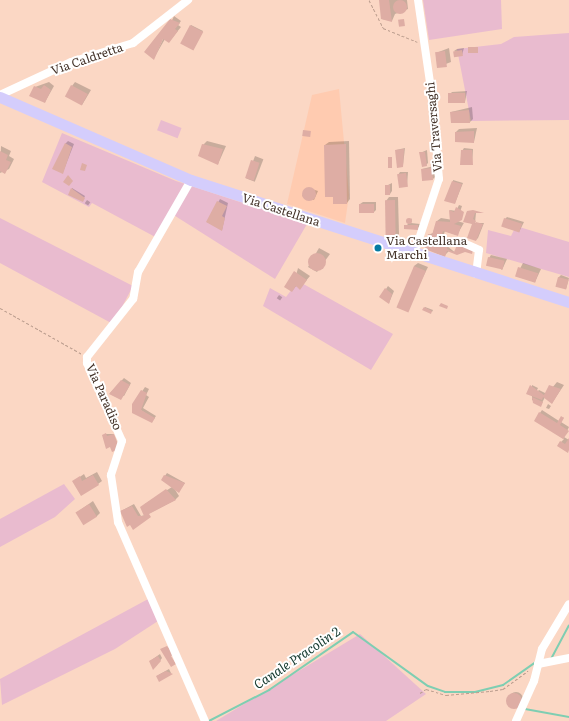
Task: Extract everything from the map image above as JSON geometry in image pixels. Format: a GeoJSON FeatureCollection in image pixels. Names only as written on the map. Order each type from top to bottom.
{"type":"FeatureCollection","features":[{"type":"Feature","properties":{"kind":"main road","name":"Via Castellana"},"geometry":{"type":"LineString","coordinates":[[0,96],[192,180],[414,254],[569,302]]}},
{"type":"Feature","properties":{"kind":"street","name":"Via Caldretta"},"geometry":{"type":"LineString","coordinates":[[0,96],[71,62],[133,43],[188,0]]}},
{"type":"Feature","properties":{"kind":"street","name":"Via Traversaghi"},"geometry":{"type":"LineString","coordinates":[[414,254],[439,179],[425,45],[418,0]]}},
{"type":"Feature","properties":{"kind":"street","name":"Via Paradiso"},"geometry":{"type":"LineString","coordinates":[[192,180],[138,272],[134,299],[87,357],[89,370],[122,441],[111,475],[118,522],[205,721]]}},
{"type":"Feature","properties":{"kind":"street"},"geometry":{"type":"LineString","coordinates":[[459,241],[479,250],[476,274]]}},
{"type":"Feature","properties":{"kind":"street"},"geometry":{"type":"LineString","coordinates":[[516,721],[550,632],[569,604]]}},
{"type":"Feature","properties":{"kind":"street"},"geometry":{"type":"LineString","coordinates":[[538,664],[569,658]]}},
{"type":"Feature","properties":{"kind":"path"},"geometry":{"type":"LineString","coordinates":[[369,0],[383,28],[425,45]]}},
{"type":"Feature","properties":{"kind":"path"},"geometry":{"type":"LineString","coordinates":[[0,308],[87,357]]}},
{"type":"Feature","properties":{"kind":"path"},"geometry":{"type":"LineString","coordinates":[[420,693],[426,689],[446,695],[503,689],[538,664]]}},
{"type":"Feature","properties":{"kind":"shaded area"},"geometry":{"type":"Polygon","coordinates":[[[423,0],[501,0],[502,29],[429,40],[423,0]]]}},
{"type":"Feature","properties":{"kind":"shaded area"},"geometry":{"type":"Polygon","coordinates":[[[569,33],[569,120],[471,121],[457,49],[501,44],[514,37],[569,33]]]}},
{"type":"Feature","properties":{"kind":"shaded area"},"geometry":{"type":"Polygon","coordinates":[[[339,89],[349,195],[345,223],[287,204],[312,95],[339,89]]]}},
{"type":"Feature","properties":{"kind":"shaded area"},"geometry":{"type":"Polygon","coordinates":[[[161,120],[182,128],[178,138],[157,130],[161,120]]]}},
{"type":"Feature","properties":{"kind":"shaded area"},"geometry":{"type":"Polygon","coordinates":[[[62,133],[176,181],[307,224],[275,279],[172,214],[159,239],[92,203],[89,207],[42,182],[62,133]]]}},
{"type":"Feature","properties":{"kind":"shaded area"},"geometry":{"type":"Polygon","coordinates":[[[0,218],[133,286],[113,324],[0,263],[0,218]]]}},
{"type":"Feature","properties":{"kind":"shaded area"},"geometry":{"type":"Polygon","coordinates":[[[516,226],[569,242],[569,277],[486,253],[488,230],[511,236],[516,226]]]}},
{"type":"Feature","properties":{"kind":"shaded area"},"geometry":{"type":"Polygon","coordinates":[[[298,281],[393,334],[371,370],[263,306],[270,288],[286,297],[298,281]]]}},
{"type":"Feature","properties":{"kind":"shaded area"},"geometry":{"type":"Polygon","coordinates":[[[64,484],[75,499],[55,517],[0,547],[0,519],[64,484]]]}},
{"type":"Feature","properties":{"kind":"shaded area"},"geometry":{"type":"Polygon","coordinates":[[[150,598],[158,621],[115,649],[2,705],[0,679],[150,598]]]}},
{"type":"Feature","properties":{"kind":"shaded area"},"geometry":{"type":"Polygon","coordinates":[[[360,634],[426,694],[386,721],[216,721],[360,634]]]}},
{"type":"Feature","properties":{"kind":"building"},"geometry":{"type":"Polygon","coordinates":[[[379,0],[389,0],[392,22],[381,19],[379,0]]]}},
{"type":"Feature","properties":{"kind":"building"},"geometry":{"type":"Polygon","coordinates":[[[397,0],[403,0],[407,4],[407,10],[403,14],[397,14],[393,10],[393,4],[397,0]]]}},
{"type":"Feature","properties":{"kind":"building"},"geometry":{"type":"Polygon","coordinates":[[[170,19],[180,23],[175,29],[178,31],[169,43],[163,39],[154,60],[144,52],[170,19]]]}},
{"type":"Feature","properties":{"kind":"building"},"geometry":{"type":"Polygon","coordinates":[[[404,19],[405,26],[399,27],[398,20],[404,19]]]}},
{"type":"Feature","properties":{"kind":"building"},"geometry":{"type":"Polygon","coordinates":[[[190,25],[203,32],[193,51],[180,44],[190,25]]]}},
{"type":"Feature","properties":{"kind":"building"},"geometry":{"type":"Polygon","coordinates":[[[468,47],[478,47],[478,53],[468,53],[468,47]]]}},
{"type":"Feature","properties":{"kind":"building"},"geometry":{"type":"Polygon","coordinates":[[[462,50],[463,56],[454,57],[453,51],[462,50]]]}},
{"type":"Feature","properties":{"kind":"building"},"geometry":{"type":"Polygon","coordinates":[[[445,51],[447,67],[437,68],[435,52],[445,51]]]}},
{"type":"Feature","properties":{"kind":"building"},"geometry":{"type":"Polygon","coordinates":[[[44,85],[51,90],[45,103],[29,96],[34,86],[41,89],[44,85]]]}},
{"type":"Feature","properties":{"kind":"building"},"geometry":{"type":"Polygon","coordinates":[[[71,85],[88,94],[82,105],[65,96],[71,85]]]}},
{"type":"Feature","properties":{"kind":"building"},"geometry":{"type":"Polygon","coordinates":[[[448,93],[465,93],[465,103],[448,103],[448,93]]]}},
{"type":"Feature","properties":{"kind":"building"},"geometry":{"type":"Polygon","coordinates":[[[469,110],[470,123],[451,123],[450,112],[469,110]]]}},
{"type":"Feature","properties":{"kind":"building"},"geometry":{"type":"Polygon","coordinates":[[[303,130],[311,131],[310,137],[302,136],[303,130]]]}},
{"type":"Feature","properties":{"kind":"building"},"geometry":{"type":"Polygon","coordinates":[[[474,131],[474,143],[455,142],[455,132],[474,131]]]}},
{"type":"Feature","properties":{"kind":"building"},"geometry":{"type":"Polygon","coordinates":[[[65,143],[72,147],[63,174],[52,169],[65,143]]]}},
{"type":"Feature","properties":{"kind":"building"},"geometry":{"type":"Polygon","coordinates":[[[202,144],[223,149],[218,165],[198,156],[202,144]]]}},
{"type":"Feature","properties":{"kind":"building"},"geometry":{"type":"Polygon","coordinates":[[[346,144],[347,204],[333,204],[333,197],[325,197],[324,145],[346,144]]]}},
{"type":"Feature","properties":{"kind":"building"},"geometry":{"type":"Polygon","coordinates":[[[404,149],[403,167],[397,168],[395,150],[404,149]]]}},
{"type":"Feature","properties":{"kind":"building"},"geometry":{"type":"Polygon","coordinates":[[[461,150],[472,150],[473,165],[460,165],[461,150]]]}},
{"type":"Feature","properties":{"kind":"building"},"geometry":{"type":"Polygon","coordinates":[[[0,151],[8,155],[6,160],[11,162],[5,174],[0,171],[0,151]]]}},
{"type":"Feature","properties":{"kind":"building"},"geometry":{"type":"Polygon","coordinates":[[[419,152],[425,152],[427,166],[422,167],[419,152]]]}},
{"type":"Feature","properties":{"kind":"building"},"geometry":{"type":"Polygon","coordinates":[[[388,157],[392,157],[392,168],[388,168],[388,157]]]}},
{"type":"Feature","properties":{"kind":"building"},"geometry":{"type":"Polygon","coordinates":[[[251,160],[260,163],[254,181],[245,178],[251,160]]]}},
{"type":"Feature","properties":{"kind":"building"},"geometry":{"type":"Polygon","coordinates":[[[82,163],[87,165],[85,171],[80,170],[82,163]]]}},
{"type":"Feature","properties":{"kind":"building"},"geometry":{"type":"Polygon","coordinates":[[[432,168],[433,180],[422,181],[421,169],[432,168]]]}},
{"type":"Feature","properties":{"kind":"building"},"geometry":{"type":"Polygon","coordinates":[[[406,173],[408,187],[399,188],[397,174],[406,173]]]}},
{"type":"Feature","properties":{"kind":"building"},"geometry":{"type":"Polygon","coordinates":[[[68,175],[73,181],[69,186],[63,182],[68,175]]]}},
{"type":"Feature","properties":{"kind":"building"},"geometry":{"type":"Polygon","coordinates":[[[452,181],[462,184],[455,204],[444,201],[452,181]]]}},
{"type":"Feature","properties":{"kind":"building"},"geometry":{"type":"Polygon","coordinates":[[[385,185],[390,185],[390,195],[385,195],[385,185]]]}},
{"type":"Feature","properties":{"kind":"building"},"geometry":{"type":"Polygon","coordinates":[[[309,187],[314,189],[316,194],[314,199],[309,201],[304,199],[302,194],[304,189],[309,187]]]}},
{"type":"Feature","properties":{"kind":"building"},"geometry":{"type":"Polygon","coordinates":[[[71,188],[85,198],[83,202],[68,195],[71,188]]]}},
{"type":"Feature","properties":{"kind":"building"},"geometry":{"type":"Polygon","coordinates":[[[385,200],[395,200],[396,239],[386,239],[385,200]]]}},
{"type":"Feature","properties":{"kind":"building"},"geometry":{"type":"Polygon","coordinates":[[[217,201],[227,206],[222,216],[225,218],[222,231],[206,222],[217,201]]]}},
{"type":"Feature","properties":{"kind":"building"},"geometry":{"type":"Polygon","coordinates":[[[359,204],[374,204],[374,213],[359,213],[359,204]]]}},
{"type":"Feature","properties":{"kind":"building"},"geometry":{"type":"Polygon","coordinates":[[[456,207],[464,212],[462,220],[454,224],[461,226],[458,236],[443,231],[440,239],[449,242],[447,249],[454,252],[457,245],[473,250],[472,254],[465,252],[457,255],[447,251],[445,257],[425,249],[428,234],[432,235],[436,221],[450,222],[449,210],[454,212],[456,207]]]}},
{"type":"Feature","properties":{"kind":"building"},"geometry":{"type":"Polygon","coordinates":[[[473,210],[484,213],[475,213],[473,219],[476,221],[474,225],[476,222],[483,224],[476,241],[467,238],[472,224],[463,222],[467,211],[473,210]]]}},
{"type":"Feature","properties":{"kind":"building"},"geometry":{"type":"Polygon","coordinates":[[[409,218],[412,221],[409,224],[406,221],[409,218]]]}},
{"type":"Feature","properties":{"kind":"building"},"geometry":{"type":"Polygon","coordinates":[[[504,218],[522,224],[519,232],[501,227],[504,218]]]}},
{"type":"Feature","properties":{"kind":"building"},"geometry":{"type":"Polygon","coordinates":[[[404,225],[418,225],[418,230],[404,229],[404,225]]]}},
{"type":"Feature","properties":{"kind":"building"},"geometry":{"type":"Polygon","coordinates":[[[317,253],[323,256],[326,262],[323,268],[317,271],[311,268],[308,262],[311,256],[317,253]]]}},
{"type":"Feature","properties":{"kind":"building"},"geometry":{"type":"Polygon","coordinates":[[[488,257],[505,261],[503,270],[486,266],[488,257]]]}},
{"type":"Feature","properties":{"kind":"building"},"geometry":{"type":"Polygon","coordinates":[[[414,266],[426,271],[408,313],[396,307],[414,266]]]}},
{"type":"Feature","properties":{"kind":"building"},"geometry":{"type":"Polygon","coordinates":[[[518,267],[538,273],[535,283],[515,277],[518,267]]]}},
{"type":"Feature","properties":{"kind":"building"},"geometry":{"type":"Polygon","coordinates":[[[294,271],[307,280],[300,290],[296,286],[292,292],[284,287],[294,271]]]}},
{"type":"Feature","properties":{"kind":"building"},"geometry":{"type":"Polygon","coordinates":[[[558,277],[569,280],[566,290],[555,287],[558,277]]]}},
{"type":"Feature","properties":{"kind":"building"},"geometry":{"type":"Polygon","coordinates":[[[385,288],[392,294],[389,304],[379,297],[385,288]]]}},
{"type":"Feature","properties":{"kind":"building"},"geometry":{"type":"Polygon","coordinates":[[[441,303],[448,306],[447,309],[439,306],[441,303]]]}},
{"type":"Feature","properties":{"kind":"building"},"geometry":{"type":"Polygon","coordinates":[[[424,307],[432,311],[431,314],[422,310],[424,307]]]}},
{"type":"Feature","properties":{"kind":"building"},"geometry":{"type":"Polygon","coordinates":[[[121,380],[130,385],[121,400],[109,394],[121,380]]]}},
{"type":"Feature","properties":{"kind":"building"},"geometry":{"type":"Polygon","coordinates":[[[530,385],[544,395],[549,385],[561,389],[552,404],[543,397],[542,400],[526,394],[530,385]]]}},
{"type":"Feature","properties":{"kind":"building"},"geometry":{"type":"Polygon","coordinates":[[[141,390],[147,393],[141,410],[155,418],[152,423],[132,413],[132,404],[141,390]]]}},
{"type":"Feature","properties":{"kind":"building"},"geometry":{"type":"Polygon","coordinates":[[[532,397],[543,402],[541,407],[533,403],[532,397]]]}},
{"type":"Feature","properties":{"kind":"building"},"geometry":{"type":"Polygon","coordinates":[[[539,412],[557,423],[561,416],[564,418],[560,425],[569,431],[563,439],[534,421],[539,412]]]}},
{"type":"Feature","properties":{"kind":"building"},"geometry":{"type":"Polygon","coordinates":[[[106,433],[107,436],[114,434],[120,449],[112,452],[110,447],[106,449],[102,435],[106,433]]]}},
{"type":"Feature","properties":{"kind":"building"},"geometry":{"type":"Polygon","coordinates":[[[569,438],[568,453],[557,446],[560,441],[565,444],[569,438]]]}},
{"type":"Feature","properties":{"kind":"building"},"geometry":{"type":"Polygon","coordinates":[[[93,475],[99,485],[81,496],[72,481],[80,476],[82,481],[93,475]]]}},
{"type":"Feature","properties":{"kind":"building"},"geometry":{"type":"Polygon","coordinates":[[[164,475],[185,483],[179,493],[161,480],[164,475]]]}},
{"type":"Feature","properties":{"kind":"building"},"geometry":{"type":"Polygon","coordinates":[[[166,489],[176,500],[149,514],[151,517],[133,530],[130,525],[127,527],[120,511],[132,506],[138,516],[144,516],[140,507],[166,489]]]}},
{"type":"Feature","properties":{"kind":"building"},"geometry":{"type":"Polygon","coordinates":[[[89,504],[97,517],[83,525],[75,512],[89,504]]]}},
{"type":"Feature","properties":{"kind":"building"},"geometry":{"type":"Polygon","coordinates":[[[167,646],[175,654],[171,656],[176,664],[171,667],[160,649],[167,646]]]}},
{"type":"Feature","properties":{"kind":"building"},"geometry":{"type":"Polygon","coordinates":[[[158,656],[161,661],[153,670],[149,661],[158,656]]]}},
{"type":"Feature","properties":{"kind":"building"},"geometry":{"type":"Polygon","coordinates":[[[166,671],[173,674],[159,682],[156,676],[166,671]]]}},
{"type":"Feature","properties":{"kind":"building"},"geometry":{"type":"Polygon","coordinates":[[[514,693],[521,698],[522,701],[517,708],[514,709],[507,704],[506,701],[511,694],[514,693]]]}},
{"type":"Feature","properties":{"kind":"waterway","name":"Canale Pracolin 2"},"geometry":{"type":"LineString","coordinates":[[551,659],[569,625]]}},
{"type":"Feature","properties":{"kind":"waterway","name":"Canale Pracolin 2"},"geometry":{"type":"LineString","coordinates":[[209,721],[269,690],[353,632],[428,686],[445,692],[475,692],[503,685],[535,663]]}},
{"type":"Feature","properties":{"kind":"waterway"},"geometry":{"type":"LineString","coordinates":[[525,709],[569,717]]}},
{"type":"Feature","properties":{"kind":"place","name":"Via Castellana Marchi"},"geometry":{"type":"Point","coordinates":[378,248]}}]}
